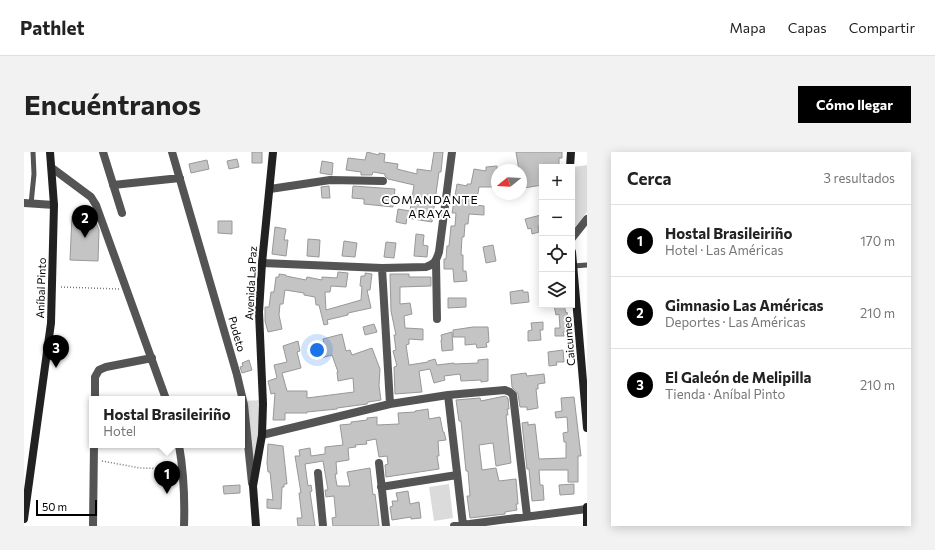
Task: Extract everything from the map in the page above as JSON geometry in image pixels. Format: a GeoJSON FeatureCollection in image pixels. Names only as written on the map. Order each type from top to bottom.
{"type":"FeatureCollection","features":[{"type":"Feature","properties":{"kind":"street","name":"Aníbal Pinto"},"geometry":{"type":"LineString","coordinates":[[24,519],[51,323],[54,205],[50,152]]}},
{"type":"Feature","properties":{"kind":"street"},"geometry":{"type":"LineString","coordinates":[[103,152],[122,213]]}},
{"type":"Feature","properties":{"kind":"street","name":"Pudeto"},"geometry":{"type":"LineString","coordinates":[[172,152],[237,375],[241,396]]}},
{"type":"Feature","properties":{"kind":"street","name":"Avenida La Paz"},"geometry":{"type":"LineString","coordinates":[[253,486],[262,435],[263,404],[259,312],[262,263],[273,152]]}},
{"type":"Feature","properties":{"kind":"street"},"geometry":{"type":"LineString","coordinates":[[438,318],[436,261],[439,252],[452,152]]}},
{"type":"Feature","properties":{"kind":"street"},"geometry":{"type":"LineString","coordinates":[[570,164],[571,152]]}},
{"type":"Feature","properties":{"kind":"street"},"geometry":{"type":"LineString","coordinates":[[52,168],[91,197],[96,205],[165,396]]}},
{"type":"Feature","properties":{"kind":"street"},"geometry":{"type":"LineString","coordinates":[[113,185],[180,178]]}},
{"type":"Feature","properties":{"kind":"street"},"geometry":{"type":"LineString","coordinates":[[270,189],[330,180],[382,181]]}},
{"type":"Feature","properties":{"kind":"street"},"geometry":{"type":"LineString","coordinates":[[28,203],[54,205]]}},
{"type":"Feature","properties":{"kind":"street"},"geometry":{"type":"LineString","coordinates":[[574,236],[587,219]]}},
{"type":"Feature","properties":{"kind":"street"},"geometry":{"type":"LineString","coordinates":[[262,263],[382,268],[426,267],[436,261]]}},
{"type":"Feature","properties":{"kind":"street"},"geometry":{"type":"LineString","coordinates":[[382,268],[390,404]]}},
{"type":"Feature","properties":{"kind":"street","name":"Caicumeo"},"geometry":{"type":"LineString","coordinates":[[574,272],[585,372],[587,428]]}},
{"type":"Feature","properties":{"kind":"street"},"geometry":{"type":"LineString","coordinates":[[95,396],[95,377],[98,370],[106,366],[152,358]]}},
{"type":"Feature","properties":{"kind":"street"},"geometry":{"type":"LineString","coordinates":[[262,435],[390,404],[448,395],[505,390],[513,396],[527,516]]}},
{"type":"Feature","properties":{"kind":"street"},"geometry":{"type":"LineString","coordinates":[[448,395],[463,525]]}},
{"type":"Feature","properties":{"kind":"street","name":"Pudeto"},"geometry":{"type":"LineString","coordinates":[[245,421],[256,526]]}},
{"type":"Feature","properties":{"kind":"street"},"geometry":{"type":"LineString","coordinates":[[93,526],[94,448]]}},
{"type":"Feature","properties":{"kind":"street"},"geometry":{"type":"LineString","coordinates":[[180,448],[185,492],[184,526]]}},
{"type":"Feature","properties":{"kind":"street"},"geometry":{"type":"LineString","coordinates":[[379,463],[386,526]]}},
{"type":"Feature","properties":{"kind":"street"},"geometry":{"type":"LineString","coordinates":[[318,473],[323,526]]}},
{"type":"Feature","properties":{"kind":"street"},"geometry":{"type":"LineString","coordinates":[[381,487],[457,475]]}},
{"type":"Feature","properties":{"kind":"street"},"geometry":{"type":"LineString","coordinates":[[454,526],[587,508],[587,526]]}},
{"type":"Feature","properties":{"kind":"lane"},"geometry":{"type":"LineString","coordinates":[[28,203],[34,174],[33,152]]}},
{"type":"Feature","properties":{"kind":"lane"},"geometry":{"type":"LineString","coordinates":[[575,266],[587,265]]}},
{"type":"Feature","properties":{"kind":"path"},"geometry":{"type":"LineString","coordinates":[[53,287],[126,289]]}},
{"type":"Feature","properties":{"kind":"path"},"geometry":{"type":"LineString","coordinates":[[94,459],[140,468],[183,469]]}},
{"type":"Feature","properties":{"kind":"shaded area"},"geometry":{"type":"Polygon","coordinates":[[[587,165],[587,212],[575,227],[575,200],[575,167],[587,165]]]}},
{"type":"Feature","properties":{"kind":"shaded area"},"geometry":{"type":"Polygon","coordinates":[[[261,400],[260,436],[253,472],[245,401],[261,400]]]}},
{"type":"Feature","properties":{"kind":"shaded area"},"geometry":{"type":"Polygon","coordinates":[[[449,484],[453,518],[434,521],[429,487],[449,484]]]}},
{"type":"Feature","properties":{"kind":"building"},"geometry":{"type":"Polygon","coordinates":[[[252,152],[262,152],[262,163],[252,163],[252,152]]]}},
{"type":"Feature","properties":{"kind":"building"},"geometry":{"type":"Polygon","coordinates":[[[367,152],[379,155],[379,153],[385,154],[384,162],[398,164],[397,169],[417,174],[417,169],[431,171],[434,152],[443,152],[432,222],[407,218],[406,224],[396,222],[398,209],[410,211],[414,185],[388,179],[385,174],[373,172],[372,175],[361,175],[361,172],[346,170],[348,158],[365,160],[367,152]]]}},
{"type":"Feature","properties":{"kind":"building"},"geometry":{"type":"Polygon","coordinates":[[[516,152],[562,152],[562,158],[559,158],[559,164],[539,164],[539,186],[527,188],[527,164],[518,164],[516,152]]]}},
{"type":"Feature","properties":{"kind":"building"},"geometry":{"type":"Polygon","coordinates":[[[237,159],[239,167],[229,169],[227,161],[237,159]]]}},
{"type":"Feature","properties":{"kind":"building"},"geometry":{"type":"Polygon","coordinates":[[[207,160],[209,169],[191,173],[189,164],[207,160]]]}},
{"type":"Feature","properties":{"kind":"building"},"geometry":{"type":"Polygon","coordinates":[[[322,161],[333,163],[332,175],[320,173],[322,161]]]}},
{"type":"Feature","properties":{"kind":"building"},"geometry":{"type":"Polygon","coordinates":[[[486,167],[491,167],[491,187],[479,187],[476,205],[484,206],[484,215],[469,214],[468,224],[465,224],[464,237],[462,237],[461,255],[463,255],[463,271],[466,271],[467,281],[454,282],[453,269],[444,269],[444,259],[446,259],[447,246],[449,246],[451,226],[455,226],[456,213],[452,213],[457,184],[467,186],[467,184],[471,184],[474,169],[486,171],[486,167]]]}},
{"type":"Feature","properties":{"kind":"building"},"geometry":{"type":"Polygon","coordinates":[[[329,186],[330,198],[322,198],[321,187],[329,186]]]}},
{"type":"Feature","properties":{"kind":"building"},"geometry":{"type":"Polygon","coordinates":[[[353,186],[395,189],[393,207],[364,204],[364,199],[352,198],[353,186]]]}},
{"type":"Feature","properties":{"kind":"building"},"geometry":{"type":"Polygon","coordinates":[[[72,216],[94,217],[99,230],[98,261],[70,260],[72,216]]]}},
{"type":"Feature","properties":{"kind":"building"},"geometry":{"type":"Polygon","coordinates":[[[539,216],[539,232],[532,234],[531,228],[528,229],[525,219],[539,216]]]}},
{"type":"Feature","properties":{"kind":"building"},"geometry":{"type":"Polygon","coordinates":[[[218,221],[232,221],[232,234],[218,233],[218,221]]]}},
{"type":"Feature","properties":{"kind":"building"},"geometry":{"type":"Polygon","coordinates":[[[275,227],[286,229],[284,240],[288,240],[286,256],[272,254],[275,227]]]}},
{"type":"Feature","properties":{"kind":"building"},"geometry":{"type":"Polygon","coordinates":[[[416,234],[424,235],[423,245],[428,246],[427,257],[414,256],[416,234]]]}},
{"type":"Feature","properties":{"kind":"building"},"geometry":{"type":"Polygon","coordinates":[[[308,239],[320,240],[319,257],[307,256],[308,239]]]}},
{"type":"Feature","properties":{"kind":"building"},"geometry":{"type":"Polygon","coordinates":[[[344,241],[357,243],[355,257],[342,256],[344,241]]]}},
{"type":"Feature","properties":{"kind":"building"},"geometry":{"type":"Polygon","coordinates":[[[386,242],[396,243],[394,258],[384,257],[386,242]]]}},
{"type":"Feature","properties":{"kind":"building"},"geometry":{"type":"Polygon","coordinates":[[[493,245],[496,261],[486,263],[483,247],[493,245]]]}},
{"type":"Feature","properties":{"kind":"building"},"geometry":{"type":"Polygon","coordinates":[[[338,272],[348,273],[346,287],[331,286],[330,292],[325,292],[326,310],[361,300],[361,276],[365,276],[365,273],[372,274],[370,290],[367,290],[371,308],[348,313],[348,315],[327,320],[328,324],[324,325],[319,305],[316,305],[315,297],[304,295],[304,293],[285,290],[283,304],[280,304],[279,315],[282,329],[268,332],[265,321],[265,307],[269,307],[271,292],[274,292],[276,277],[279,277],[279,274],[306,280],[307,277],[322,280],[322,277],[337,278],[338,272]]]}},
{"type":"Feature","properties":{"kind":"building"},"geometry":{"type":"Polygon","coordinates":[[[390,274],[409,274],[409,277],[431,277],[431,286],[400,287],[400,304],[410,303],[412,314],[404,316],[405,328],[423,329],[423,340],[409,339],[409,344],[406,345],[409,365],[428,362],[435,359],[437,365],[478,363],[478,360],[488,359],[488,381],[461,381],[460,374],[444,376],[445,380],[434,383],[430,369],[419,371],[422,392],[395,394],[394,367],[397,366],[393,351],[396,350],[394,335],[396,335],[391,311],[390,274]]]}},
{"type":"Feature","properties":{"kind":"building"},"geometry":{"type":"Polygon","coordinates":[[[523,290],[523,292],[528,292],[529,302],[511,304],[510,292],[523,290]]]}},
{"type":"Feature","properties":{"kind":"building"},"geometry":{"type":"Polygon","coordinates":[[[448,298],[466,298],[466,307],[448,308],[448,298]]]}},
{"type":"Feature","properties":{"kind":"building"},"geometry":{"type":"Polygon","coordinates":[[[555,308],[565,308],[566,313],[567,312],[569,331],[563,332],[564,336],[555,336],[555,328],[560,328],[559,314],[556,315],[555,308]]]}},
{"type":"Feature","properties":{"kind":"building"},"geometry":{"type":"Polygon","coordinates":[[[543,322],[543,330],[540,330],[541,340],[528,341],[528,331],[532,330],[531,323],[543,322]]]}},
{"type":"Feature","properties":{"kind":"building"},"geometry":{"type":"Polygon","coordinates":[[[374,324],[377,332],[365,335],[363,327],[374,324]]]}},
{"type":"Feature","properties":{"kind":"building"},"geometry":{"type":"Polygon","coordinates":[[[473,327],[488,327],[489,342],[486,343],[487,347],[477,348],[476,344],[465,345],[465,337],[453,337],[453,330],[473,327]]]}},
{"type":"Feature","properties":{"kind":"building"},"geometry":{"type":"Polygon","coordinates":[[[452,332],[453,350],[442,351],[441,335],[452,332]]]}},
{"type":"Feature","properties":{"kind":"building"},"geometry":{"type":"Polygon","coordinates":[[[342,334],[346,351],[350,350],[352,355],[372,348],[380,369],[379,386],[381,400],[337,409],[307,413],[285,413],[285,420],[273,420],[275,393],[271,394],[268,381],[277,378],[274,365],[287,362],[283,346],[298,341],[300,351],[297,352],[301,368],[282,373],[287,391],[307,391],[307,398],[354,392],[353,378],[338,381],[338,372],[332,355],[318,359],[315,349],[323,346],[323,339],[342,334]]]}},
{"type":"Feature","properties":{"kind":"building"},"geometry":{"type":"Polygon","coordinates":[[[563,350],[564,362],[556,362],[557,365],[549,366],[548,352],[563,350]]]}},
{"type":"Feature","properties":{"kind":"building"},"geometry":{"type":"Polygon","coordinates":[[[249,360],[252,370],[242,373],[240,367],[243,366],[242,363],[249,360]]]}},
{"type":"Feature","properties":{"kind":"building"},"geometry":{"type":"Polygon","coordinates":[[[526,373],[527,376],[544,374],[545,383],[538,384],[538,389],[536,389],[538,408],[527,410],[527,407],[520,407],[518,394],[512,387],[511,375],[526,373]]]}},
{"type":"Feature","properties":{"kind":"building"},"geometry":{"type":"Polygon","coordinates":[[[505,396],[508,398],[509,409],[507,409],[508,415],[506,415],[511,463],[496,466],[493,443],[479,445],[482,470],[496,468],[499,481],[516,479],[517,510],[505,512],[505,514],[470,518],[467,496],[470,496],[468,471],[466,471],[461,421],[459,421],[456,400],[480,398],[481,401],[505,396]]]}},
{"type":"Feature","properties":{"kind":"building"},"geometry":{"type":"Polygon","coordinates":[[[574,397],[581,456],[578,456],[578,482],[568,482],[568,470],[539,470],[540,485],[543,485],[544,500],[532,501],[522,423],[528,422],[528,425],[535,424],[539,459],[566,458],[566,442],[564,442],[563,433],[568,432],[567,417],[556,418],[555,412],[562,411],[561,398],[574,397]]]}},
{"type":"Feature","properties":{"kind":"building"},"geometry":{"type":"Polygon","coordinates":[[[428,409],[429,419],[440,417],[446,440],[438,441],[439,456],[437,456],[439,469],[386,477],[385,465],[388,464],[387,456],[379,457],[376,439],[366,441],[367,444],[355,445],[356,447],[348,448],[349,460],[336,462],[337,474],[335,474],[337,486],[350,486],[347,472],[370,468],[379,526],[333,526],[332,518],[336,517],[334,496],[326,497],[325,490],[328,490],[323,461],[305,464],[308,486],[311,485],[312,491],[310,492],[315,526],[298,526],[297,518],[302,518],[299,493],[301,493],[295,456],[300,456],[299,450],[310,448],[311,456],[325,454],[325,447],[343,445],[340,425],[351,424],[351,422],[377,417],[377,425],[399,424],[398,413],[415,412],[428,409]]]}},
{"type":"Feature","properties":{"kind":"building"},"geometry":{"type":"Polygon","coordinates":[[[268,444],[283,446],[287,484],[284,484],[284,487],[282,487],[281,509],[267,508],[267,499],[273,500],[270,472],[268,472],[267,463],[268,444]]]}},
{"type":"Feature","properties":{"kind":"building"},"geometry":{"type":"Polygon","coordinates":[[[574,484],[574,494],[560,495],[559,485],[574,484]]]}},
{"type":"Feature","properties":{"kind":"building"},"geometry":{"type":"Polygon","coordinates":[[[240,485],[240,493],[224,494],[223,486],[240,485]]]}},
{"type":"Feature","properties":{"kind":"building"},"geometry":{"type":"Polygon","coordinates":[[[408,491],[410,504],[419,502],[421,518],[411,519],[411,517],[392,520],[390,507],[393,506],[392,501],[398,501],[396,493],[408,491]]]}},
{"type":"Feature","properties":{"kind":"place","name":"Gimnasio Las Américas"},"geometry":{"type":"Point","coordinates":[85,238]}},
{"type":"Feature","properties":{"kind":"place","name":"El Galeón de Melipilla"},"geometry":{"type":"Point","coordinates":[56,368]}},
{"type":"Feature","properties":{"kind":"place","name":"Hostal Brasileiriño"},"geometry":{"type":"Point","coordinates":[167,494]}},
{"type":"Feature","properties":{"kind":"district","name":"COMANDANTE ARAYA"},"geometry":{"type":"Point","coordinates":[430,207]}}]}
